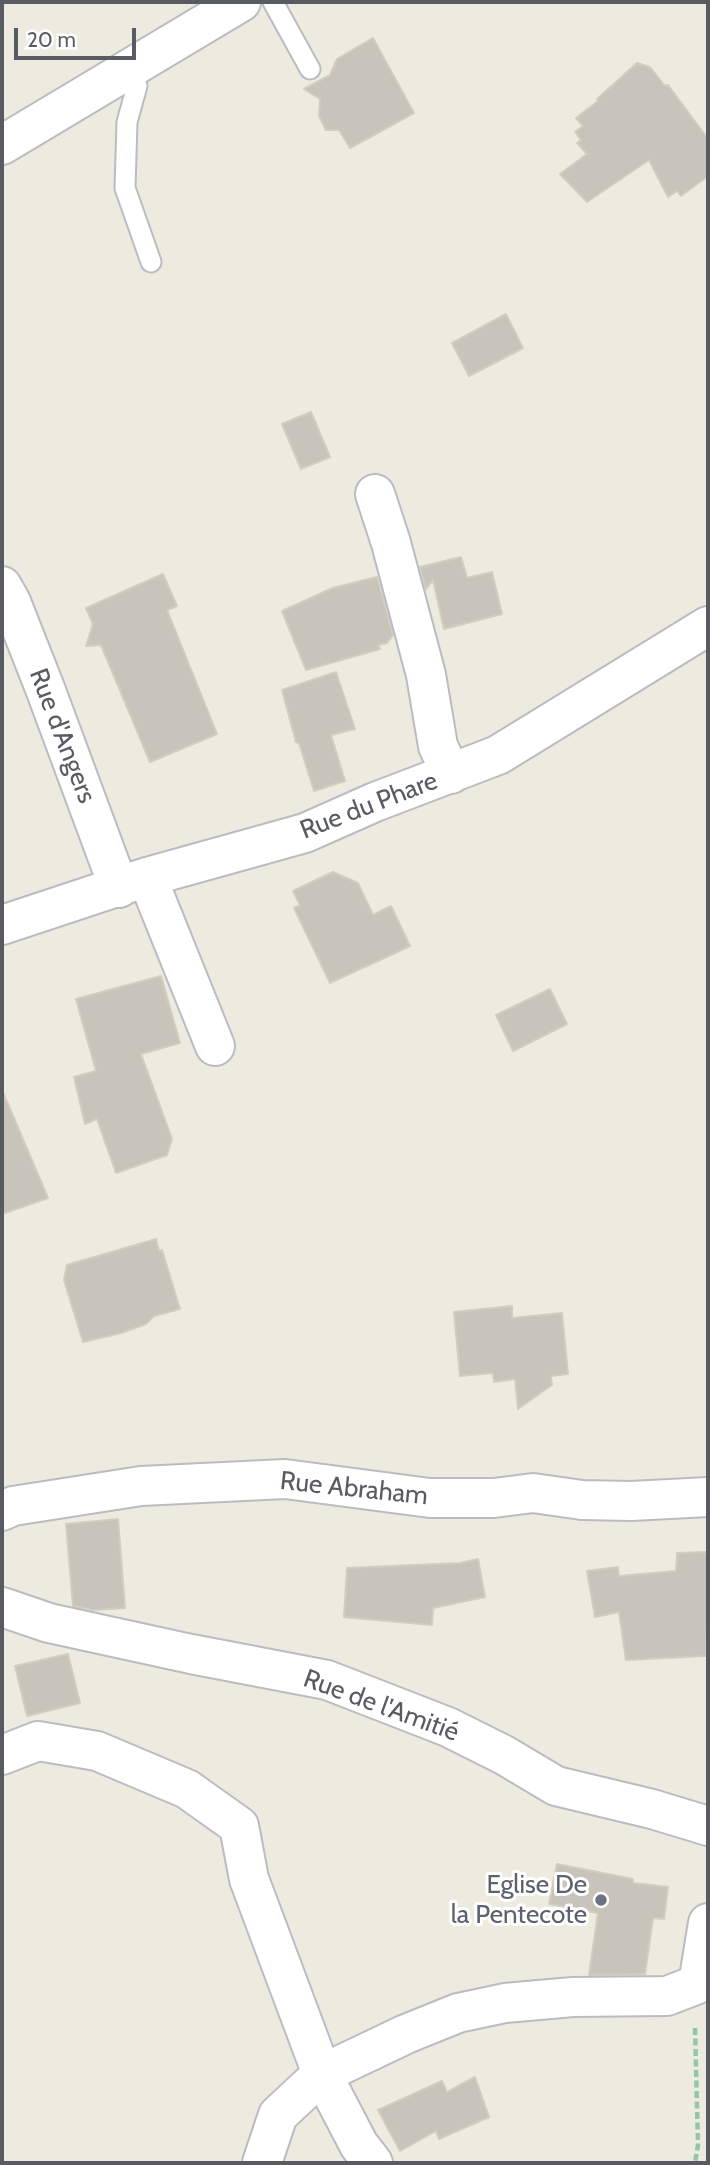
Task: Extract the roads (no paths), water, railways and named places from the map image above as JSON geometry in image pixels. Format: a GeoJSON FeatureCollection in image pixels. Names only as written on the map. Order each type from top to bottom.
{"type":"FeatureCollection","features":[{"type":"Feature","properties":{"kind":"street"},"geometry":{"type":"LineString","coordinates":[[2,145],[241,2]]}},
{"type":"Feature","properties":{"kind":"street"},"geometry":{"type":"LineString","coordinates":[[375,494],[391,543],[426,675],[438,746],[451,774]]}},
{"type":"Feature","properties":{"kind":"street","name":"Rue d'Angers"},"geometry":{"type":"LineString","coordinates":[[2,586],[46,691],[133,883],[215,1046]]}},
{"type":"Feature","properties":{"kind":"street","name":"Rue du Phare"},"geometry":{"type":"LineString","coordinates":[[2,925],[133,883],[305,833],[375,802],[498,755],[708,626]]}},
{"type":"Feature","properties":{"kind":"street","name":"Rue Abraham"},"geometry":{"type":"LineString","coordinates":[[2,1511],[13,1506],[141,1486],[285,1479],[430,1498],[494,1498],[533,1493],[582,1500],[631,1501],[708,1497]]}},
{"type":"Feature","properties":{"kind":"street","name":"Rue de l'Amitié"},"geometry":{"type":"LineString","coordinates":[[2,1607],[49,1623],[327,1680],[448,1727],[505,1755],[556,1786],[708,1826]]}},
{"type":"Feature","properties":{"kind":"street"},"geometry":{"type":"LineString","coordinates":[[2,1755],[38,1741],[97,1751],[187,1789],[239,1826],[250,1879],[322,2074],[359,2145],[373,2163]]}},
{"type":"Feature","properties":{"kind":"street"},"geometry":{"type":"LineString","coordinates":[[262,2163],[278,2115],[322,2074],[405,2034],[458,2013],[505,2003],[573,1997],[667,1996],[698,1984],[708,1923]]}},
{"type":"Feature","properties":{"kind":"lane"},"geometry":{"type":"LineString","coordinates":[[273,2],[310,69]]}},
{"type":"Feature","properties":{"kind":"lane"},"geometry":{"type":"LineString","coordinates":[[129,69],[137,86],[127,122],[125,188],[151,262]]}},
{"type":"Feature","properties":{"kind":"place","name":"Eglise De la Pentecote"},"geometry":{"type":"Point","coordinates":[601,1900]}}]}
